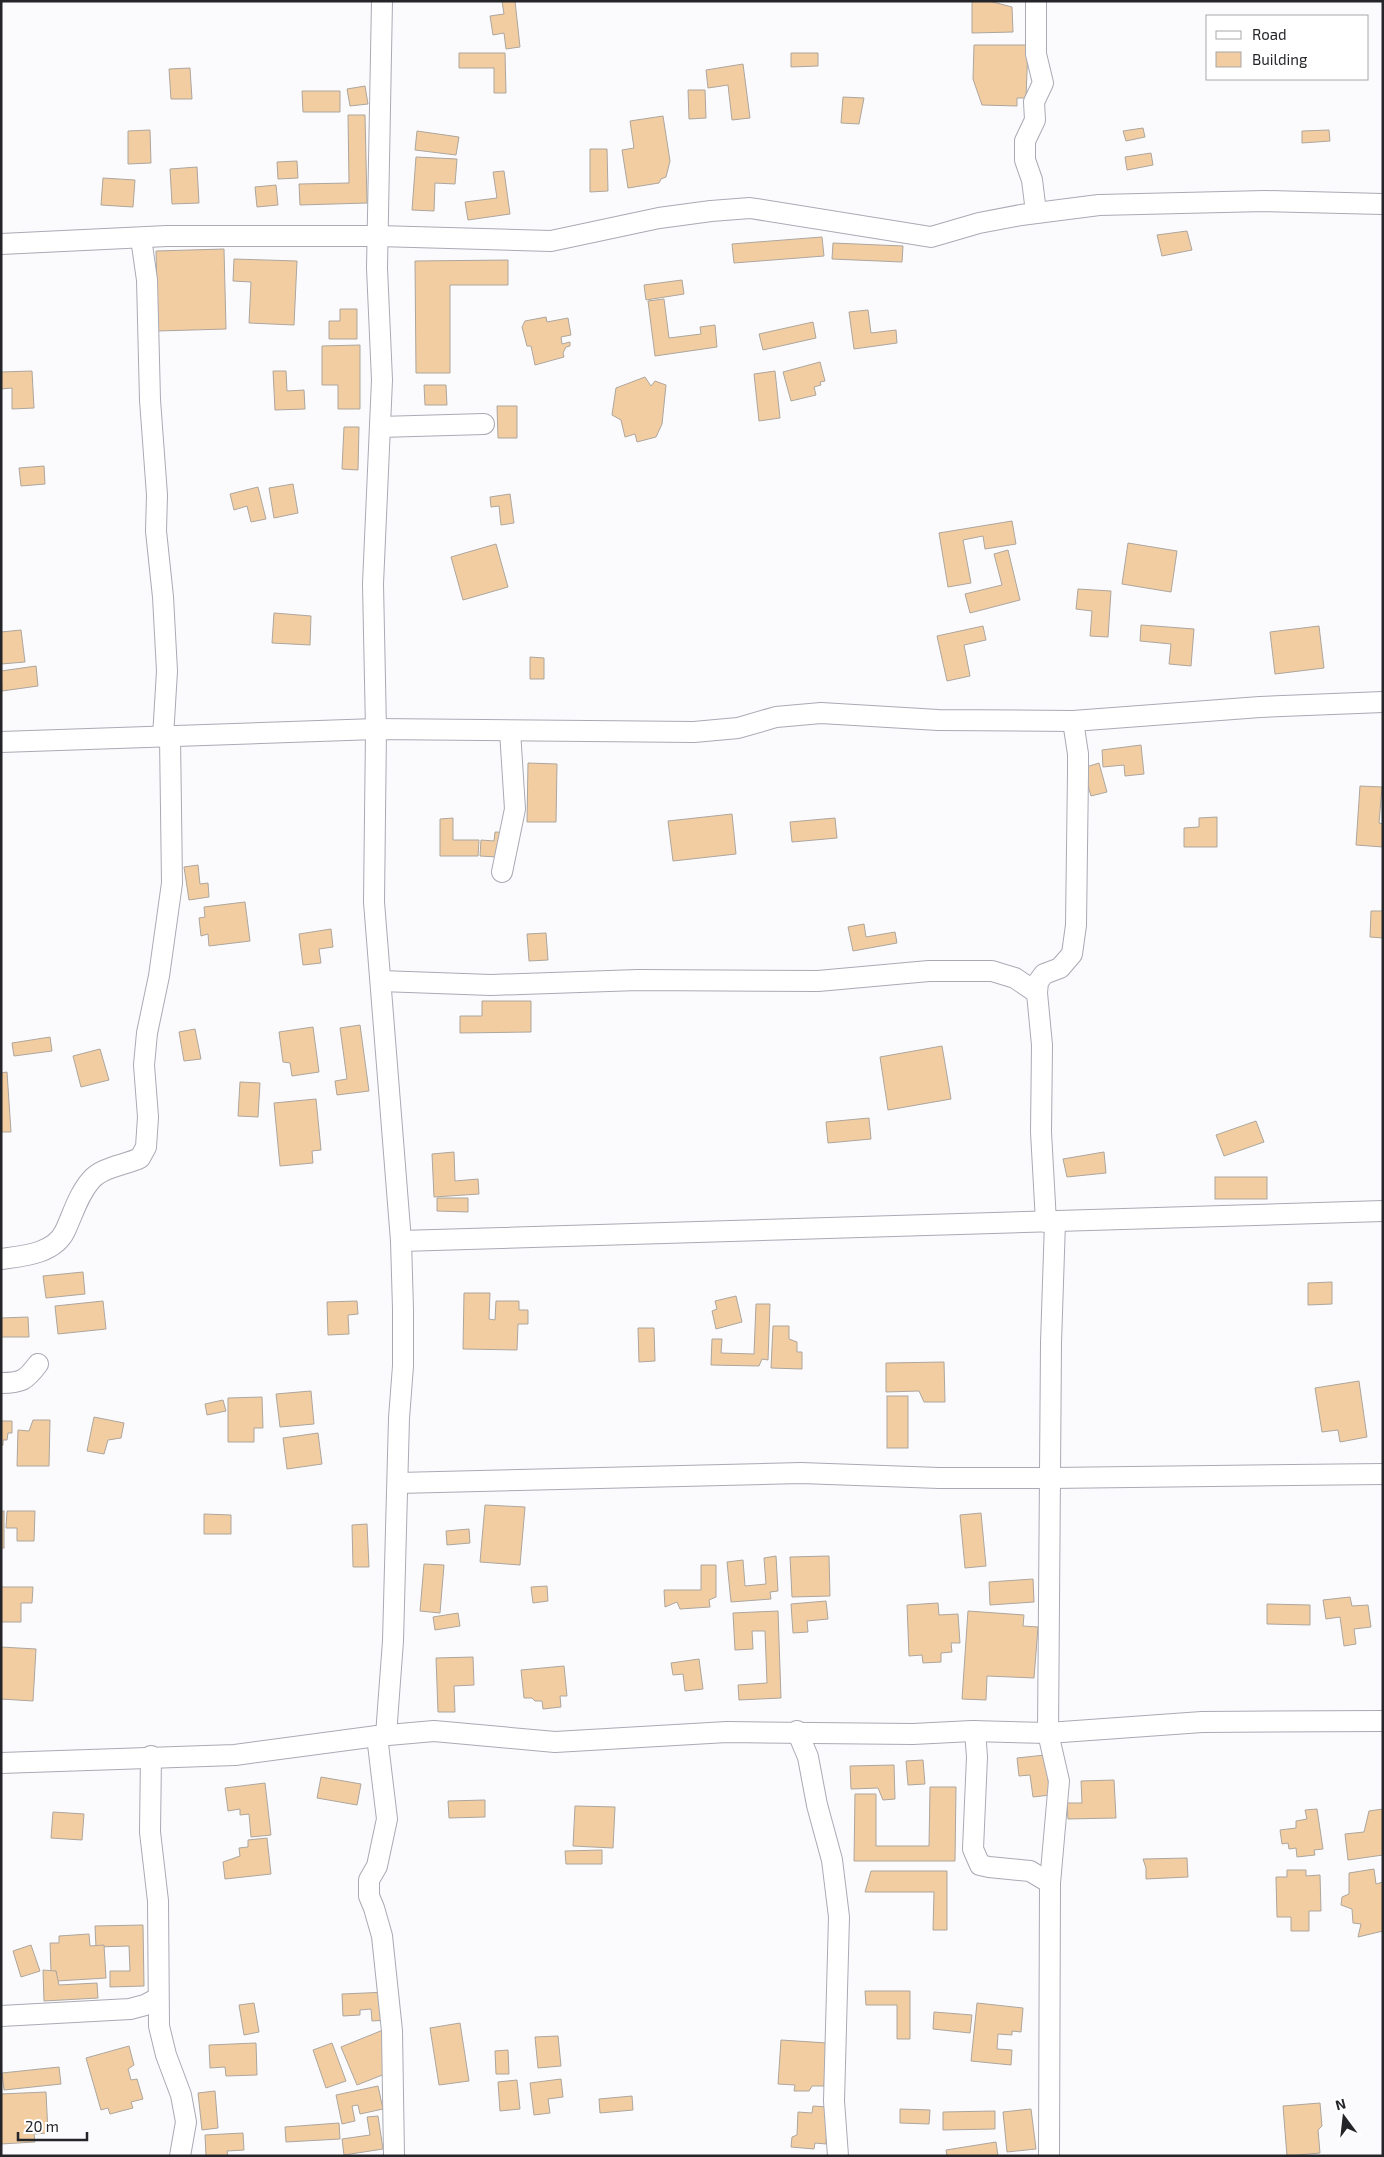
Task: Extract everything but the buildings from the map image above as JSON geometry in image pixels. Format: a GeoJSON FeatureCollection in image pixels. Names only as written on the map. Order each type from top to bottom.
{"type":"FeatureCollection","features":[{"type":"Feature","properties":{"kind":"street"},"geometry":{"type":"LineString","coordinates":[[382,1],[377,268],[382,380],[373,584],[376,729],[374,902],[401,1241],[403,1366],[399,1418],[393,1641],[382,1736],[387,1820],[377,1866],[369,1880],[369,1896],[382,1936],[392,2031],[394,2156]]}},
{"type":"Feature","properties":{"kind":"street"},"geometry":{"type":"LineString","coordinates":[[1036,1],[1036,54],[1043,83],[1034,102],[1035,120],[1025,141],[1025,160],[1032,180],[1036,212]]}},
{"type":"Feature","properties":{"kind":"street"},"geometry":{"type":"LineString","coordinates":[[1,244],[141,238],[378,236],[552,241],[659,218],[750,208],[931,237],[978,223],[1036,212],[1099,205],[1148,202],[1383,204]]}},
{"type":"Feature","properties":{"kind":"street"},"geometry":{"type":"LineString","coordinates":[[1,1259],[22,1256],[50,1247],[65,1231],[72,1211],[92,1179],[106,1170],[140,1158],[146,1147],[148,1117],[144,1065],[147,1033],[159,976],[172,883],[167,737],[167,671],[163,597],[156,531],[157,495],[150,400],[146,280],[141,238]]}},
{"type":"Feature","properties":{"kind":"street"},"geometry":{"type":"LineString","coordinates":[[380,427],[484,424]]}},
{"type":"Feature","properties":{"kind":"street"},"geometry":{"type":"LineString","coordinates":[[1,742],[376,729],[694,732],[738,728],[776,717],[821,712],[938,720],[1073,721],[1260,707],[1383,702]]}},
{"type":"Feature","properties":{"kind":"street"},"geometry":{"type":"LineString","coordinates":[[1049,2156],[1050,1882],[1060,1781],[1048,1734],[1051,1478],[1050,1222],[1041,1132],[1042,1045],[1037,993],[1038,982],[1044,974],[1060,968],[1072,954],[1076,925],[1078,772],[1073,721]]}},
{"type":"Feature","properties":{"kind":"street"},"geometry":{"type":"LineString","coordinates":[[502,872],[515,809],[510,731]]}},
{"type":"Feature","properties":{"kind":"street"},"geometry":{"type":"LineString","coordinates":[[380,981],[491,985],[638,980],[818,981],[929,971],[992,971],[1015,978],[1037,993]]}},
{"type":"Feature","properties":{"kind":"street"},"geometry":{"type":"LineString","coordinates":[[401,1241],[1383,1211]]}},
{"type":"Feature","properties":{"kind":"street"},"geometry":{"type":"LineString","coordinates":[[1,1383],[18,1383],[27,1378],[38,1364]]}},
{"type":"Feature","properties":{"kind":"street"},"geometry":{"type":"LineString","coordinates":[[398,1482],[801,1474],[940,1478],[1383,1474]]}},
{"type":"Feature","properties":{"kind":"street"},"geometry":{"type":"LineString","coordinates":[[1,1763],[151,1756],[235,1755],[434,1731],[556,1742],[727,1732],[797,1731],[904,1734],[975,1731],[1048,1734],[1202,1722],[1383,1721]]}},
{"type":"Feature","properties":{"kind":"street"},"geometry":{"type":"LineString","coordinates":[[797,1731],[808,1757],[817,1805],[832,1860],[838,1917],[834,2101],[838,2156]]}},
{"type":"Feature","properties":{"kind":"street"},"geometry":{"type":"LineString","coordinates":[[975,1731],[977,1757],[974,1849],[976,1858],[980,1865],[1030,1871],[1050,1882]]}},
{"type":"Feature","properties":{"kind":"street"},"geometry":{"type":"LineString","coordinates":[[151,1756],[150,1832],[158,1901],[159,2026],[181,2095],[186,2122],[180,2156]]}},
{"type":"Feature","properties":{"kind":"street"},"geometry":{"type":"LineString","coordinates":[[1,2016],[130,2009],[145,2005],[158,1998]]}}]}
